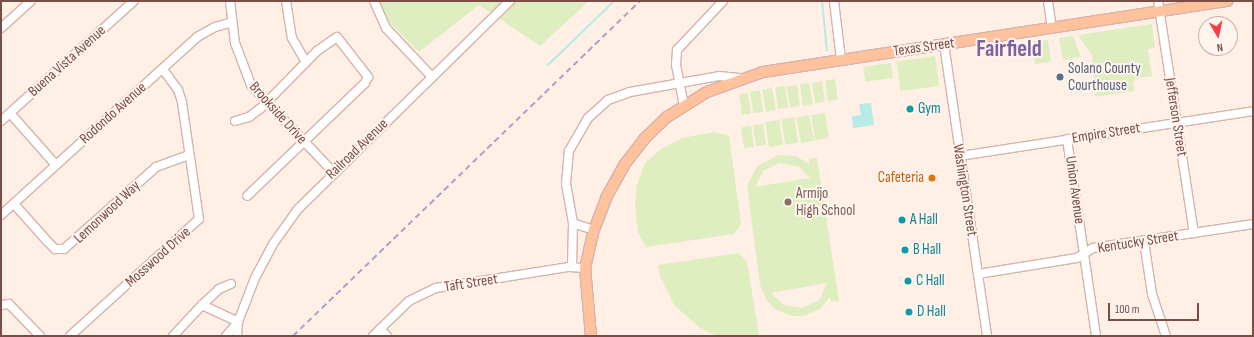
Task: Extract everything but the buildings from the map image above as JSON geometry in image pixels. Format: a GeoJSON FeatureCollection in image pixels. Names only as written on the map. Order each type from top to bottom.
{"type":"FeatureCollection","features":[{"type":"Feature","properties":{"kind":"main road","name":"Texas Street"},"geometry":{"type":"LineString","coordinates":[[591,336],[585,268],[594,230],[624,165],[644,139],[684,106],[739,78],[841,60],[1228,1]]}},
{"type":"Feature","properties":{"kind":"street"},"geometry":{"type":"LineString","coordinates":[[1,28],[31,1]]}},
{"type":"Feature","properties":{"kind":"street","name":"Buena Vista Avenue"},"geometry":{"type":"LineString","coordinates":[[1,121],[134,1]]}},
{"type":"Feature","properties":{"kind":"street","name":"Brookside Drive"},"geometry":{"type":"LineString","coordinates":[[230,1],[232,22],[245,75],[266,103],[333,172]]}},
{"type":"Feature","properties":{"kind":"street"},"geometry":{"type":"LineString","coordinates":[[286,1],[292,38],[306,62]]}},
{"type":"Feature","properties":{"kind":"street"},"geometry":{"type":"LineString","coordinates":[[374,1],[386,28],[432,77]]}},
{"type":"Feature","properties":{"kind":"street","name":"Railroad Avenue"},"geometry":{"type":"LineString","coordinates":[[226,336],[238,322],[272,244],[302,204],[333,172],[510,1]]}},
{"type":"Feature","properties":{"kind":"street"},"geometry":{"type":"LineString","coordinates":[[684,106],[679,83],[678,50],[723,1]]}},
{"type":"Feature","properties":{"kind":"street"},"geometry":{"type":"LineString","coordinates":[[834,1],[841,60]]}},
{"type":"Feature","properties":{"kind":"street"},"geometry":{"type":"LineString","coordinates":[[1048,1],[1052,28]]}},
{"type":"Feature","properties":{"kind":"street","name":"Jefferson Street"},"geometry":{"type":"LineString","coordinates":[[1158,1],[1194,233]]}},
{"type":"Feature","properties":{"kind":"street","name":"Rodondo Avenue"},"geometry":{"type":"LineString","coordinates":[[1,216],[56,164],[205,31],[232,22]]}},
{"type":"Feature","properties":{"kind":"street"},"geometry":{"type":"LineString","coordinates":[[235,121],[249,117],[266,103],[306,62],[336,37],[368,77],[361,87],[247,196]]}},
{"type":"Feature","properties":{"kind":"street","name":"Washington Street"},"geometry":{"type":"LineString","coordinates":[[944,44],[987,336]]}},
{"type":"Feature","properties":{"kind":"street","name":"Mosswood Drive"},"geometry":{"type":"LineString","coordinates":[[70,336],[199,219],[178,90],[163,69]]}},
{"type":"Feature","properties":{"kind":"street","name":"Texas Street"},"geometry":{"type":"LineString","coordinates":[[573,223],[566,173],[569,151],[574,138],[599,107],[617,96],[679,83],[719,76],[739,78]]}},
{"type":"Feature","properties":{"kind":"street","name":"Empire Street"},"geometry":{"type":"LineString","coordinates":[[960,156],[1253,111]]}},
{"type":"Feature","properties":{"kind":"street"},"geometry":{"type":"LineString","coordinates":[[10,113],[56,164]]}},
{"type":"Feature","properties":{"kind":"street","name":"Union Avenue"},"geometry":{"type":"LineString","coordinates":[[1067,139],[1096,336]]}},
{"type":"Feature","properties":{"kind":"street","name":"Lemonwood Way"},"geometry":{"type":"LineString","coordinates":[[14,204],[55,249],[64,249],[156,167],[189,154]]}},
{"type":"Feature","properties":{"kind":"street"},"geometry":{"type":"LineString","coordinates":[[572,267],[573,223],[594,230]]}},
{"type":"Feature","properties":{"kind":"street","name":"Kentucky Street"},"geometry":{"type":"LineString","coordinates":[[978,274],[1077,258],[1093,248],[1253,224]]}},
{"type":"Feature","properties":{"kind":"street"},"geometry":{"type":"LineString","coordinates":[[1144,241],[1152,294],[1166,336]]}},
{"type":"Feature","properties":{"kind":"street","name":"Taft Street"},"geometry":{"type":"LineString","coordinates":[[373,336],[409,301],[436,288],[572,267],[585,268]]}},
{"type":"Feature","properties":{"kind":"street"},"geometry":{"type":"LineString","coordinates":[[173,336],[219,289],[231,284]]}},
{"type":"Feature","properties":{"kind":"street"},"geometry":{"type":"LineString","coordinates":[[1,305],[9,304],[40,336]]}},
{"type":"Feature","properties":{"kind":"street"},"geometry":{"type":"LineString","coordinates":[[202,305],[238,322]]}},
{"type":"Feature","properties":{"kind":"street","name":"Railroad Avenue"},"geometry":{"type":"LineString","coordinates":[[237,336],[238,322]]}},
{"type":"Feature","properties":{"kind":"street"},"geometry":{"type":"LineString","coordinates":[[380,329],[387,336]]}},
{"type":"Feature","properties":{"kind":"green space"},"geometry":{"type":"Polygon","coordinates":[[[377,1],[589,1],[540,46],[479,5],[419,52],[390,23],[377,1]]]}},
{"type":"Feature","properties":{"kind":"green space"},"geometry":{"type":"Polygon","coordinates":[[[1152,24],[1155,48],[1148,49],[1152,76],[1137,78],[1133,82],[1134,91],[1095,97],[1092,55],[1078,35],[1152,24]]]}},
{"type":"Feature","properties":{"kind":"green space"},"geometry":{"type":"Polygon","coordinates":[[[1073,36],[1081,57],[1063,60],[1059,38],[1073,36]]]}},
{"type":"Feature","properties":{"kind":"green space"},"geometry":{"type":"Polygon","coordinates":[[[1048,40],[1051,62],[1035,64],[1032,42],[1048,40]]]}},
{"type":"Feature","properties":{"kind":"green space"},"geometry":{"type":"Polygon","coordinates":[[[935,56],[939,86],[901,91],[896,61],[935,56]]]}},
{"type":"Feature","properties":{"kind":"green space"},"geometry":{"type":"Polygon","coordinates":[[[891,63],[893,78],[865,82],[863,67],[891,63]]]}},
{"type":"Feature","properties":{"kind":"green space"},"geometry":{"type":"Polygon","coordinates":[[[835,79],[838,100],[828,101],[825,80],[835,79]]]}},
{"type":"Feature","properties":{"kind":"green space"},"geometry":{"type":"Polygon","coordinates":[[[822,81],[825,102],[815,103],[812,82],[822,81]]]}},
{"type":"Feature","properties":{"kind":"green space"},"geometry":{"type":"Polygon","coordinates":[[[809,83],[813,104],[803,106],[800,84],[809,83]]]}},
{"type":"Feature","properties":{"kind":"green space"},"geometry":{"type":"Polygon","coordinates":[[[797,85],[800,106],[790,107],[787,86],[797,85]]]}},
{"type":"Feature","properties":{"kind":"green space"},"geometry":{"type":"Polygon","coordinates":[[[785,86],[788,108],[778,109],[775,87],[785,86]]]}},
{"type":"Feature","properties":{"kind":"green space"},"geometry":{"type":"Polygon","coordinates":[[[772,88],[776,110],[766,111],[762,90],[772,88]]]}},
{"type":"Feature","properties":{"kind":"green space"},"geometry":{"type":"Polygon","coordinates":[[[760,90],[763,112],[753,113],[750,91],[760,90]]]}},
{"type":"Feature","properties":{"kind":"green space"},"geometry":{"type":"Polygon","coordinates":[[[748,93],[751,114],[742,115],[739,94],[748,93]]]}},
{"type":"Feature","properties":{"kind":"green space"},"geometry":{"type":"Polygon","coordinates":[[[825,113],[829,138],[815,140],[811,115],[825,113]]]}},
{"type":"Feature","properties":{"kind":"green space"},"geometry":{"type":"Polygon","coordinates":[[[809,115],[814,141],[801,143],[796,117],[809,115]]]}},
{"type":"Feature","properties":{"kind":"green space"},"geometry":{"type":"Polygon","coordinates":[[[794,117],[798,143],[785,145],[781,119],[794,117]]]}},
{"type":"Feature","properties":{"kind":"green space"},"geometry":{"type":"Polygon","coordinates":[[[779,120],[783,145],[769,147],[765,122],[779,120]]]}},
{"type":"Feature","properties":{"kind":"green space"},"geometry":{"type":"Polygon","coordinates":[[[763,124],[766,145],[756,146],[753,125],[763,124]]]}},
{"type":"Feature","properties":{"kind":"green space"},"geometry":{"type":"Polygon","coordinates":[[[751,126],[754,147],[744,148],[741,127],[751,126]]]}},
{"type":"Feature","properties":{"kind":"green space"},"geometry":{"type":"Polygon","coordinates":[[[715,132],[729,136],[741,224],[734,234],[646,247],[638,232],[635,204],[637,185],[645,163],[661,149],[682,138],[715,132]]]}},
{"type":"Feature","properties":{"kind":"green space"},"geometry":{"type":"Polygon","coordinates":[[[778,155],[796,156],[809,164],[809,159],[817,158],[839,301],[832,302],[830,297],[820,309],[804,316],[792,316],[775,309],[767,301],[760,285],[747,186],[757,166],[778,155]],[[779,163],[763,171],[755,187],[810,178],[798,166],[779,163]],[[827,283],[771,293],[784,305],[802,308],[819,300],[827,283]]]}},
{"type":"Feature","properties":{"kind":"green space"},"geometry":{"type":"Polygon","coordinates":[[[738,253],[747,261],[759,336],[717,336],[700,328],[674,305],[659,274],[658,265],[738,253]]]}},
{"type":"Feature","properties":{"kind":"water"},"geometry":{"type":"Polygon","coordinates":[[[871,103],[874,125],[853,128],[852,116],[861,115],[859,104],[871,103]]]}},
{"type":"Feature","properties":{"kind":"waterway"},"geometry":{"type":"LineString","coordinates":[[548,65],[614,1]]}},
{"type":"Feature","properties":{"kind":"waterway"},"geometry":{"type":"LineString","coordinates":[[822,1],[827,51]]}},
{"type":"Feature","properties":{"kind":"railway"},"geometry":{"type":"LineString","coordinates":[[293,336],[640,1]]}},
{"type":"Feature","properties":{"kind":"place","name":"Solano County Courthouse"},"geometry":{"type":"Point","coordinates":[1060,77]}},
{"type":"Feature","properties":{"kind":"place","name":"Gym"},"geometry":{"type":"Point","coordinates":[910,109]}},
{"type":"Feature","properties":{"kind":"place","name":"Cafeteria"},"geometry":{"type":"Point","coordinates":[932,178]}},
{"type":"Feature","properties":{"kind":"place","name":"Armijo High School"},"geometry":{"type":"Point","coordinates":[788,202]}},
{"type":"Feature","properties":{"kind":"place","name":"A Hall"},"geometry":{"type":"Point","coordinates":[902,220]}},
{"type":"Feature","properties":{"kind":"place","name":"B Hall"},"geometry":{"type":"Point","coordinates":[905,250]}},
{"type":"Feature","properties":{"kind":"place","name":"C Hall"},"geometry":{"type":"Point","coordinates":[908,281]}},
{"type":"Feature","properties":{"kind":"place","name":"D Hall"},"geometry":{"type":"Point","coordinates":[909,312]}},
{"type":"Feature","properties":{"kind":"district","name":"Fairfield"},"geometry":{"type":"Point","coordinates":[1009,49]}}]}
